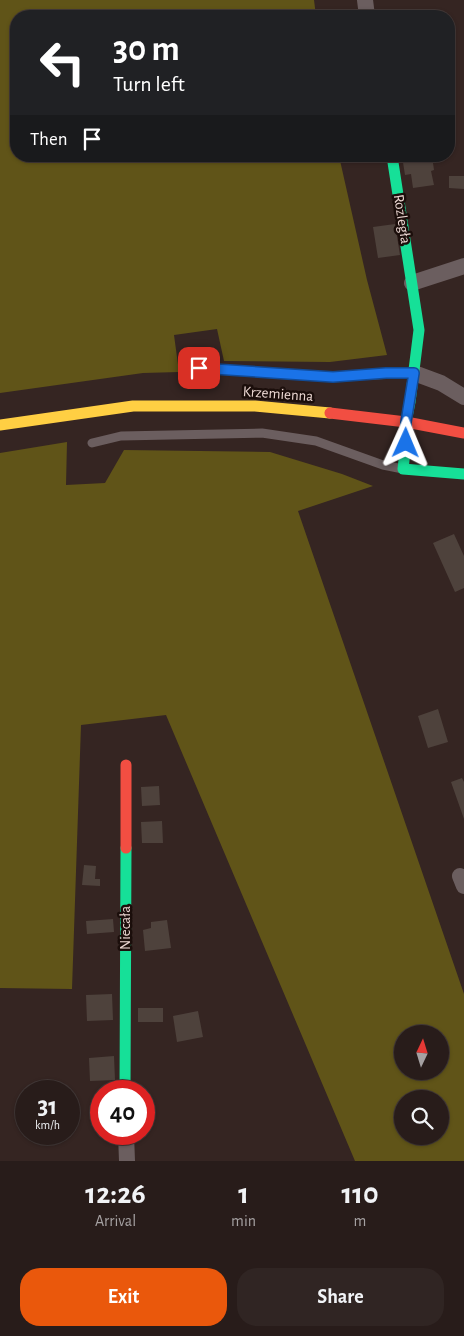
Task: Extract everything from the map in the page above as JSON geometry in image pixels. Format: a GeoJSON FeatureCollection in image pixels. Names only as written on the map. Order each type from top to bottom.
{"type":"FeatureCollection","features":[{"type":"Feature","properties":{"kind":"street","name":"Rozległa"},"geometry":{"type":"LineString","coordinates":[[393,162],[420,330],[406,422],[403,469]]}},
{"type":"Feature","properties":{"kind":"street"},"geometry":{"type":"LineString","coordinates":[[412,283],[464,266]]}},
{"type":"Feature","properties":{"kind":"street"},"geometry":{"type":"LineString","coordinates":[[414,373],[441,383],[464,397]]}},
{"type":"Feature","properties":{"kind":"street","name":"Krzemienna"},"geometry":{"type":"LineString","coordinates":[[0,425],[133,406],[255,406],[406,422],[464,433]]}},
{"type":"Feature","properties":{"kind":"street"},"geometry":{"type":"LineString","coordinates":[[403,469],[462,474],[464,490]]}},
{"type":"Feature","properties":{"kind":"street","name":"Niecała"},"geometry":{"type":"LineString","coordinates":[[125,1080],[126,765]]}},
{"type":"Feature","properties":{"kind":"street"},"geometry":{"type":"LineString","coordinates":[[126,1145],[127,1161]]}},
{"type":"Feature","properties":{"kind":"lane"},"geometry":{"type":"LineString","coordinates":[[199,368],[333,377],[414,373]]}},
{"type":"Feature","properties":{"kind":"lane"},"geometry":{"type":"LineString","coordinates":[[92,443],[120,436],[262,433],[316,441],[383,465],[403,469]]}},
{"type":"Feature","properties":{"kind":"shaded area"},"geometry":{"type":"Polygon","coordinates":[[[0,0],[314,0],[315,10],[10,10],[10,162],[340,162],[367,280],[387,355],[330,362],[224,361],[217,329],[174,335],[179,372],[143,373],[0,393],[0,0]]]}},
{"type":"Feature","properties":{"kind":"shaded area"},"geometry":{"type":"Polygon","coordinates":[[[67,442],[66,485],[105,483],[124,450],[270,452],[342,474],[373,486],[298,511],[464,994],[464,1161],[355,1161],[166,715],[81,725],[72,989],[0,988],[0,453],[67,442]]]}},
{"type":"Feature","properties":{"kind":"building"},"geometry":{"type":"Polygon","coordinates":[[[403,162],[433,162],[434,170],[431,171],[434,185],[413,188],[411,174],[405,175],[403,162]]]}},
{"type":"Feature","properties":{"kind":"building"},"geometry":{"type":"Polygon","coordinates":[[[449,176],[464,176],[464,189],[449,188],[449,176]]]}},
{"type":"Feature","properties":{"kind":"building"},"geometry":{"type":"Polygon","coordinates":[[[395,224],[400,255],[378,258],[373,227],[395,224]]]}},
{"type":"Feature","properties":{"kind":"building"},"geometry":{"type":"Polygon","coordinates":[[[454,534],[464,556],[464,588],[455,592],[433,543],[454,534]]]}},
{"type":"Feature","properties":{"kind":"building"},"geometry":{"type":"Polygon","coordinates":[[[438,709],[448,742],[428,748],[418,716],[438,709]]]}},
{"type":"Feature","properties":{"kind":"building"},"geometry":{"type":"Polygon","coordinates":[[[462,778],[464,782],[464,819],[451,782],[462,778]]]}},
{"type":"Feature","properties":{"kind":"building"},"geometry":{"type":"Polygon","coordinates":[[[159,786],[160,805],[142,806],[141,787],[159,786]]]}},
{"type":"Feature","properties":{"kind":"building"},"geometry":{"type":"Polygon","coordinates":[[[162,821],[163,843],[142,843],[141,822],[162,821]]]}},
{"type":"Feature","properties":{"kind":"building"},"geometry":{"type":"Polygon","coordinates":[[[84,865],[96,866],[95,879],[100,879],[100,886],[82,885],[84,865]]]}},
{"type":"Feature","properties":{"kind":"building"},"geometry":{"type":"Polygon","coordinates":[[[113,919],[114,932],[87,934],[86,921],[113,919]]]}},
{"type":"Feature","properties":{"kind":"building"},"geometry":{"type":"Polygon","coordinates":[[[167,920],[171,948],[145,951],[143,930],[151,928],[151,922],[167,920]]]}},
{"type":"Feature","properties":{"kind":"building"},"geometry":{"type":"Polygon","coordinates":[[[112,994],[113,1020],[87,1021],[86,995],[112,994]]]}},
{"type":"Feature","properties":{"kind":"building"},"geometry":{"type":"Polygon","coordinates":[[[138,1008],[163,1008],[163,1022],[138,1022],[138,1008]]]}},
{"type":"Feature","properties":{"kind":"building"},"geometry":{"type":"Polygon","coordinates":[[[198,1011],[203,1037],[177,1042],[173,1016],[198,1011]]]}},
{"type":"Feature","properties":{"kind":"building"},"geometry":{"type":"Polygon","coordinates":[[[114,1056],[115,1080],[90,1081],[89,1058],[114,1056]]]}},
{"type":"Feature","properties":{"kind":"traffic: fast"},"geometry":{"type":"LineString","coordinates":[[393,162],[419,330],[406,422],[403,469],[464,474]]}},
{"type":"Feature","properties":{"kind":"traffic: fast"},"geometry":{"type":"LineString","coordinates":[[125,1080],[126,848]]}},
{"type":"Feature","properties":{"kind":"traffic: slow"},"geometry":{"type":"LineString","coordinates":[[0,425],[133,406],[255,406],[330,413]]}},
{"type":"Feature","properties":{"kind":"traffic: jam"},"geometry":{"type":"LineString","coordinates":[[330,413],[406,422],[464,433]]}},
{"type":"Feature","properties":{"kind":"traffic: jam"},"geometry":{"type":"LineString","coordinates":[[126,765],[126,848]]}},
{"type":"Feature","properties":{"kind":"route"},"geometry":{"type":"LineString","coordinates":[[199,368],[333,377],[414,373],[406,422],[406,443]]}}]}
